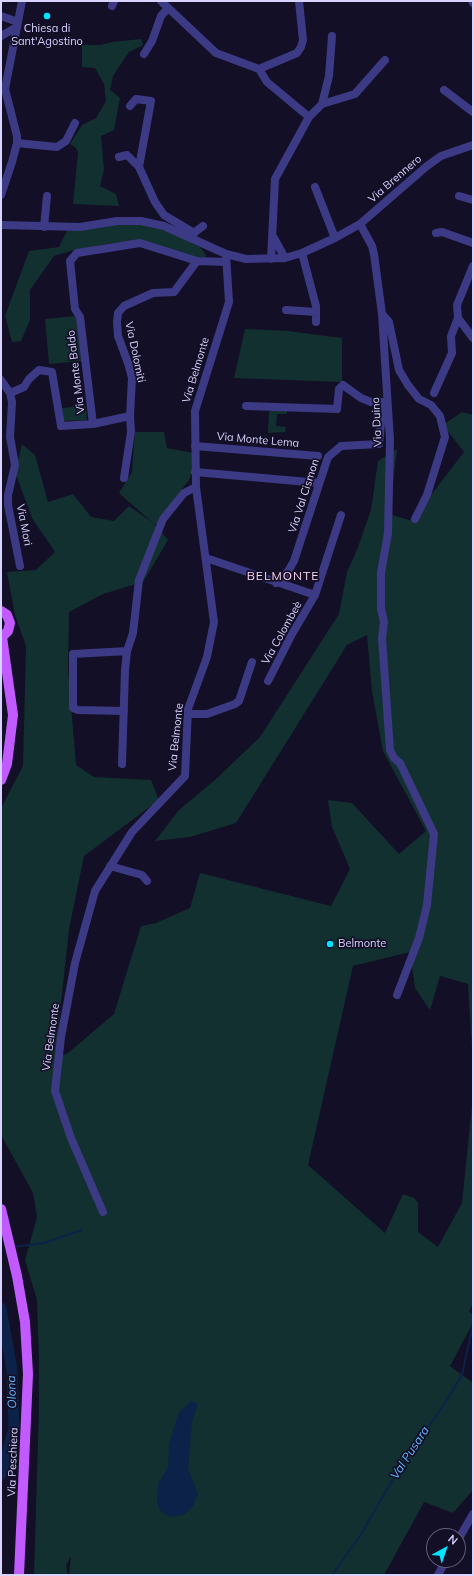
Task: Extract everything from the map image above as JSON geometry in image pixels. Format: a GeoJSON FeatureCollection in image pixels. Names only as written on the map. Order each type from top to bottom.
{"type":"FeatureCollection","features":[{"type":"Feature","properties":{"kind":"main road"},"geometry":{"type":"LineString","coordinates":[[1,611],[7,616],[10,623],[8,632],[2,638],[2,651],[13,715],[7,764],[1,780]]}},
{"type":"Feature","properties":{"kind":"main road","name":"Via Peschiera"},"geometry":{"type":"LineString","coordinates":[[1,1209],[18,1276],[25,1322],[28,1374],[19,1575]]}},
{"type":"Feature","properties":{"kind":"street"},"geometry":{"type":"LineString","coordinates":[[1,195],[17,142],[17,136],[5,89],[22,1]]}},
{"type":"Feature","properties":{"kind":"street"},"geometry":{"type":"LineString","coordinates":[[161,1],[216,53],[260,69],[267,82],[309,116]]}},
{"type":"Feature","properties":{"kind":"street"},"geometry":{"type":"LineString","coordinates":[[260,69],[297,53],[301,47],[304,40],[299,1]]}},
{"type":"Feature","properties":{"kind":"street"},"geometry":{"type":"LineString","coordinates":[[144,54],[152,41],[161,16],[168,8]]}},
{"type":"Feature","properties":{"kind":"street"},"geometry":{"type":"LineString","coordinates":[[1,16],[17,24]]}},
{"type":"Feature","properties":{"kind":"street"},"geometry":{"type":"LineString","coordinates":[[1,36],[17,24]]}},
{"type":"Feature","properties":{"kind":"street"},"geometry":{"type":"LineString","coordinates":[[322,104],[329,76],[332,36]]}},
{"type":"Feature","properties":{"kind":"street"},"geometry":{"type":"LineString","coordinates":[[271,259],[276,175],[309,116],[322,104],[355,94],[385,60]]}},
{"type":"Feature","properties":{"kind":"street"},"geometry":{"type":"LineString","coordinates":[[444,90],[473,112]]}},
{"type":"Feature","properties":{"kind":"street"},"geometry":{"type":"LineString","coordinates":[[130,106],[136,99],[151,101],[140,167]]}},
{"type":"Feature","properties":{"kind":"street"},"geometry":{"type":"LineString","coordinates":[[17,142],[57,147],[66,142],[76,123]]}},
{"type":"Feature","properties":{"kind":"street","name":"Via Brennero"},"geometry":{"type":"LineString","coordinates":[[1,225],[80,227],[117,222],[141,221],[193,235],[226,258],[285,258],[302,253],[335,238],[360,224],[427,166],[441,156],[473,145]]}},
{"type":"Feature","properties":{"kind":"street"},"geometry":{"type":"LineString","coordinates":[[119,156],[127,156],[140,167],[160,210],[173,221],[193,235],[203,226]]}},
{"type":"Feature","properties":{"kind":"street"},"geometry":{"type":"LineString","coordinates":[[315,187],[335,238]]}},
{"type":"Feature","properties":{"kind":"street"},"geometry":{"type":"LineString","coordinates":[[44,227],[47,196]]}},
{"type":"Feature","properties":{"kind":"street"},"geometry":{"type":"LineString","coordinates":[[459,196],[473,200]]}},
{"type":"Feature","properties":{"kind":"street","name":"Via Duino"},"geometry":{"type":"LineString","coordinates":[[360,224],[372,246],[383,300],[382,314],[385,402],[390,440],[388,533],[381,573],[381,609],[384,622],[382,638],[382,666],[390,750],[394,758],[400,763],[434,834],[427,905],[419,938],[397,995]]}},
{"type":"Feature","properties":{"kind":"street"},"geometry":{"type":"LineString","coordinates":[[436,233],[442,232],[473,243]]}},
{"type":"Feature","properties":{"kind":"street"},"geometry":{"type":"LineString","coordinates":[[273,236],[275,243],[285,258]]}},
{"type":"Feature","properties":{"kind":"street","name":"Via Monte Baldo"},"geometry":{"type":"LineString","coordinates":[[93,424],[80,317],[75,309],[70,262],[77,253],[140,243],[197,261]]}},
{"type":"Feature","properties":{"kind":"street"},"geometry":{"type":"LineString","coordinates":[[372,246],[378,258],[381,273]]}},
{"type":"Feature","properties":{"kind":"street"},"geometry":{"type":"LineString","coordinates":[[302,253],[316,312],[316,322]]}},
{"type":"Feature","properties":{"kind":"street"},"geometry":{"type":"LineString","coordinates":[[197,261],[226,258]]}},
{"type":"Feature","properties":{"kind":"street","name":"Via Belmonte"},"geometry":{"type":"LineString","coordinates":[[103,1212],[71,1138],[55,1091],[74,962],[95,891],[132,832],[184,776],[188,709],[199,683],[212,637],[213,605],[196,488],[195,411],[229,302],[226,258]]}},
{"type":"Feature","properties":{"kind":"street","name":"Via Dolomiti"},"geometry":{"type":"LineString","coordinates":[[124,478],[131,432],[130,416],[132,378],[118,336],[118,313],[124,306],[153,293],[174,292],[197,261]]}},
{"type":"Feature","properties":{"kind":"street"},"geometry":{"type":"LineString","coordinates":[[434,393],[452,353],[451,336],[458,318],[457,305],[473,266]]}},
{"type":"Feature","properties":{"kind":"street"},"geometry":{"type":"LineString","coordinates":[[286,310],[316,312]]}},
{"type":"Feature","properties":{"kind":"street"},"geometry":{"type":"LineString","coordinates":[[382,314],[389,322],[399,370],[419,399],[431,405],[440,416],[445,437],[427,495],[415,519]]}},
{"type":"Feature","properties":{"kind":"street"},"geometry":{"type":"LineString","coordinates":[[458,318],[473,338]]}},
{"type":"Feature","properties":{"kind":"street"},"geometry":{"type":"LineString","coordinates":[[1,380],[10,393],[24,387],[29,379],[39,370],[52,372],[61,426],[93,424],[130,416]]}},
{"type":"Feature","properties":{"kind":"street"},"geometry":{"type":"LineString","coordinates":[[246,406],[337,408],[339,389],[343,385],[361,398],[371,402],[385,402]]}},
{"type":"Feature","properties":{"kind":"street","name":"Via Mori"},"geometry":{"type":"LineString","coordinates":[[10,393],[12,402],[10,437],[15,465],[8,495],[8,504],[20,566]]}},
{"type":"Feature","properties":{"kind":"street","name":"Via Val Cismon"},"geometry":{"type":"LineString","coordinates":[[276,583],[287,573],[294,561],[328,457],[341,446],[378,444],[385,402]]}},
{"type":"Feature","properties":{"kind":"street","name":"Via Monte Lema"},"geometry":{"type":"LineString","coordinates":[[195,446],[318,456]]}},
{"type":"Feature","properties":{"kind":"street"},"geometry":{"type":"LineString","coordinates":[[195,472],[319,483]]}},
{"type":"Feature","properties":{"kind":"street"},"geometry":{"type":"LineString","coordinates":[[122,764],[127,651],[133,632],[138,580],[163,519],[184,493],[196,488]]}},
{"type":"Feature","properties":{"kind":"street","name":"Via Colombeè"},"geometry":{"type":"LineString","coordinates":[[268,681],[292,634],[315,595],[341,515]]}},
{"type":"Feature","properties":{"kind":"street","name":"Via Colombeè"},"geometry":{"type":"LineString","coordinates":[[206,558],[315,595]]}},
{"type":"Feature","properties":{"kind":"street"},"geometry":{"type":"LineString","coordinates":[[124,711],[78,710],[74,708],[73,654],[127,651]]}},
{"type":"Feature","properties":{"kind":"street"},"geometry":{"type":"LineString","coordinates":[[188,714],[208,714],[235,704],[239,701],[252,662]]}},
{"type":"Feature","properties":{"kind":"street"},"geometry":{"type":"LineString","coordinates":[[110,866],[142,875],[147,881]]}},
{"type":"Feature","properties":{"kind":"street"},"geometry":{"type":"LineString","coordinates":[[465,1528],[473,1514]]}},
{"type":"Feature","properties":{"kind":"green space"},"geometry":{"type":"Polygon","coordinates":[[[141,39],[143,45],[129,52],[113,76],[110,90],[120,98],[114,130],[101,136],[104,170],[100,186],[116,194],[119,206],[73,204],[78,153],[76,148],[70,144],[82,125],[96,118],[106,101],[104,84],[95,68],[82,67],[82,45],[101,45],[112,42],[141,39]]]}},
{"type":"Feature","properties":{"kind":"green space"},"geometry":{"type":"Polygon","coordinates":[[[116,224],[140,224],[164,229],[200,247],[206,255],[205,257],[196,258],[140,240],[106,244],[54,256],[30,290],[30,320],[21,341],[12,342],[5,316],[29,251],[59,247],[67,231],[116,224]]]}},
{"type":"Feature","properties":{"kind":"green space"},"geometry":{"type":"Polygon","coordinates":[[[76,316],[82,361],[49,364],[45,319],[76,316]]]}},
{"type":"Feature","properties":{"kind":"green space"},"geometry":{"type":"Polygon","coordinates":[[[245,329],[288,331],[342,338],[342,382],[234,378],[245,329]]]}},
{"type":"Feature","properties":{"kind":"green space"},"geometry":{"type":"Polygon","coordinates":[[[86,406],[87,420],[63,421],[62,408],[86,406]]]}},
{"type":"Feature","properties":{"kind":"green space"},"geometry":{"type":"Polygon","coordinates":[[[271,410],[287,410],[287,414],[277,414],[276,426],[286,427],[285,432],[268,433],[269,412],[271,410]]]}},
{"type":"Feature","properties":{"kind":"green space"},"geometry":{"type":"Polygon","coordinates":[[[462,412],[473,415],[473,1066],[468,984],[440,976],[430,1010],[415,988],[410,952],[353,966],[308,1165],[385,1233],[403,1194],[414,1198],[418,1203],[418,1232],[438,1247],[462,1203],[473,1095],[473,1304],[469,1311],[473,1315],[473,1323],[450,1366],[473,1383],[473,1490],[453,1513],[424,1502],[384,1575],[69,1575],[71,1556],[66,1565],[68,1575],[34,1575],[39,1360],[37,1300],[25,1260],[37,1217],[33,1193],[1,1135],[1,808],[23,766],[26,646],[15,615],[7,572],[36,570],[55,552],[32,518],[15,472],[22,444],[35,455],[48,502],[73,494],[91,517],[114,521],[129,506],[153,523],[168,540],[143,582],[103,594],[69,612],[68,670],[76,765],[94,777],[151,780],[159,800],[84,856],[69,929],[55,1058],[68,1053],[114,1014],[141,926],[156,923],[190,908],[200,873],[331,906],[350,869],[332,827],[328,800],[352,803],[399,854],[426,831],[383,751],[372,691],[367,635],[347,645],[236,823],[190,837],[155,841],[179,810],[216,779],[260,737],[339,614],[347,572],[357,550],[371,510],[378,461],[397,449],[389,514],[416,522],[431,495],[464,452],[443,425],[462,412]]]}},
{"type":"Feature","properties":{"kind":"green space"},"geometry":{"type":"Polygon","coordinates":[[[135,432],[164,432],[167,448],[193,453],[192,472],[189,480],[160,518],[157,526],[119,493],[132,472],[135,432]]]}},
{"type":"Feature","properties":{"kind":"water"},"geometry":{"type":"Polygon","coordinates":[[[191,1401],[197,1403],[197,1407],[192,1422],[188,1469],[198,1494],[193,1506],[185,1514],[172,1517],[164,1514],[159,1509],[157,1501],[158,1484],[168,1467],[169,1444],[179,1412],[191,1401]]]}},
{"type":"Feature","properties":{"kind":"waterway"},"geometry":{"type":"LineString","coordinates":[[13,1247],[44,1243],[82,1230]]}},
{"type":"Feature","properties":{"kind":"waterway","name":"Olona"},"geometry":{"type":"LineString","coordinates":[[1,1308],[12,1370],[14,1428],[1,1475]]}},
{"type":"Feature","properties":{"kind":"waterway","name":"Val Pusara"},"geometry":{"type":"LineString","coordinates":[[332,1575],[360,1536],[400,1467],[443,1406],[462,1375],[473,1324]]}},
{"type":"Feature","properties":{"kind":"place","name":"Chiesa di Sant'Agostino"},"geometry":{"type":"Point","coordinates":[47,16]}},
{"type":"Feature","properties":{"kind":"place","name":"Belmonte"},"geometry":{"type":"Point","coordinates":[330,944]}},
{"type":"Feature","properties":{"kind":"district","name":"BELMONTE"},"geometry":{"type":"Point","coordinates":[283,576]}}]}
